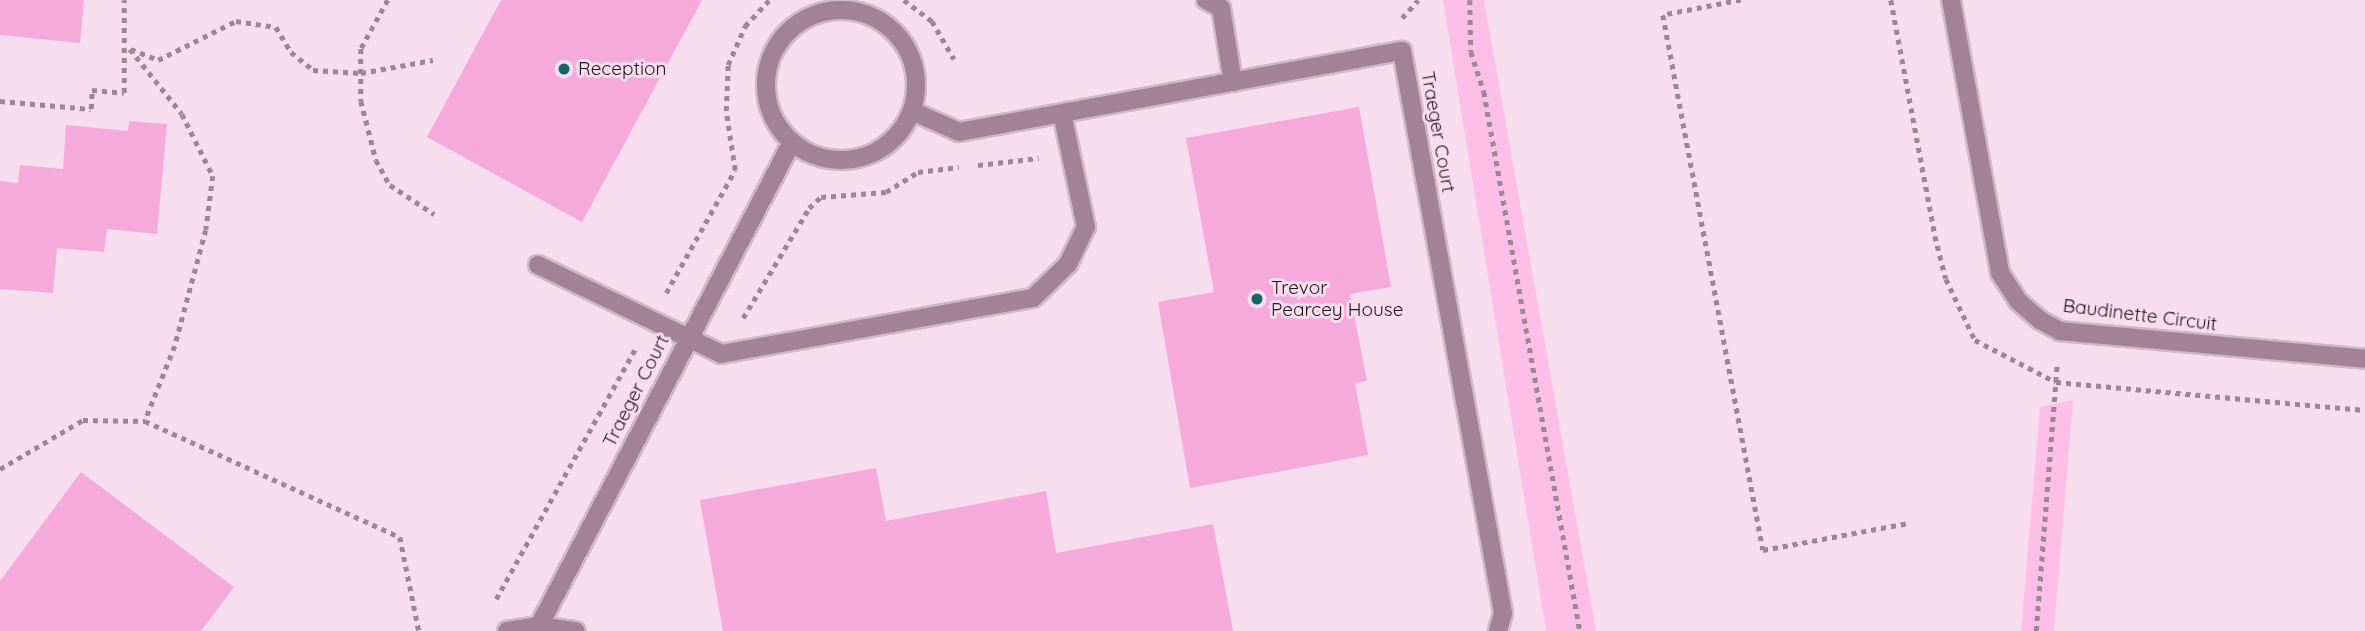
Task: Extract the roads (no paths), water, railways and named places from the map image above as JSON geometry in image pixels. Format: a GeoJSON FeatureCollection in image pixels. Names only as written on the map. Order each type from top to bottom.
{"type":"FeatureCollection","features":[{"type":"Feature","properties":{"kind":"street"},"geometry":{"type":"LineString","coordinates":[[1206,0],[1221,8],[1233,82]]}},
{"type":"Feature","properties":{"kind":"street","name":"Baudinette Circuit"},"geometry":{"type":"LineString","coordinates":[[1951,0],[2000,273],[2018,301],[2060,331],[2365,359]]}},
{"type":"Feature","properties":{"kind":"street"},"geometry":{"type":"LineString","coordinates":[[825,5],[878,19],[904,43],[916,76],[912,111],[892,141],[860,158],[825,159],[792,142],[771,112],[769,66],[793,28],[825,5]]}},
{"type":"Feature","properties":{"kind":"street","name":"Traeger Court"},"geometry":{"type":"LineString","coordinates":[[912,111],[959,132],[1402,51],[1503,613],[1498,631]]}},
{"type":"Feature","properties":{"kind":"street"},"geometry":{"type":"LineString","coordinates":[[538,265],[721,354],[1033,298],[1068,264],[1086,227],[1062,113]]}},
{"type":"Feature","properties":{"kind":"street","name":"Traeger Court"},"geometry":{"type":"LineString","coordinates":[[538,626],[792,142]]}},
{"type":"Feature","properties":{"kind":"street"},"geometry":{"type":"LineString","coordinates":[[507,631],[538,626],[576,631]]}},
{"type":"Feature","properties":{"kind":"place","name":"Reception"},"geometry":{"type":"Point","coordinates":[564,69]}},
{"type":"Feature","properties":{"kind":"place","name":"Trevor Pearcey House"},"geometry":{"type":"Point","coordinates":[1257,299]}}]}
